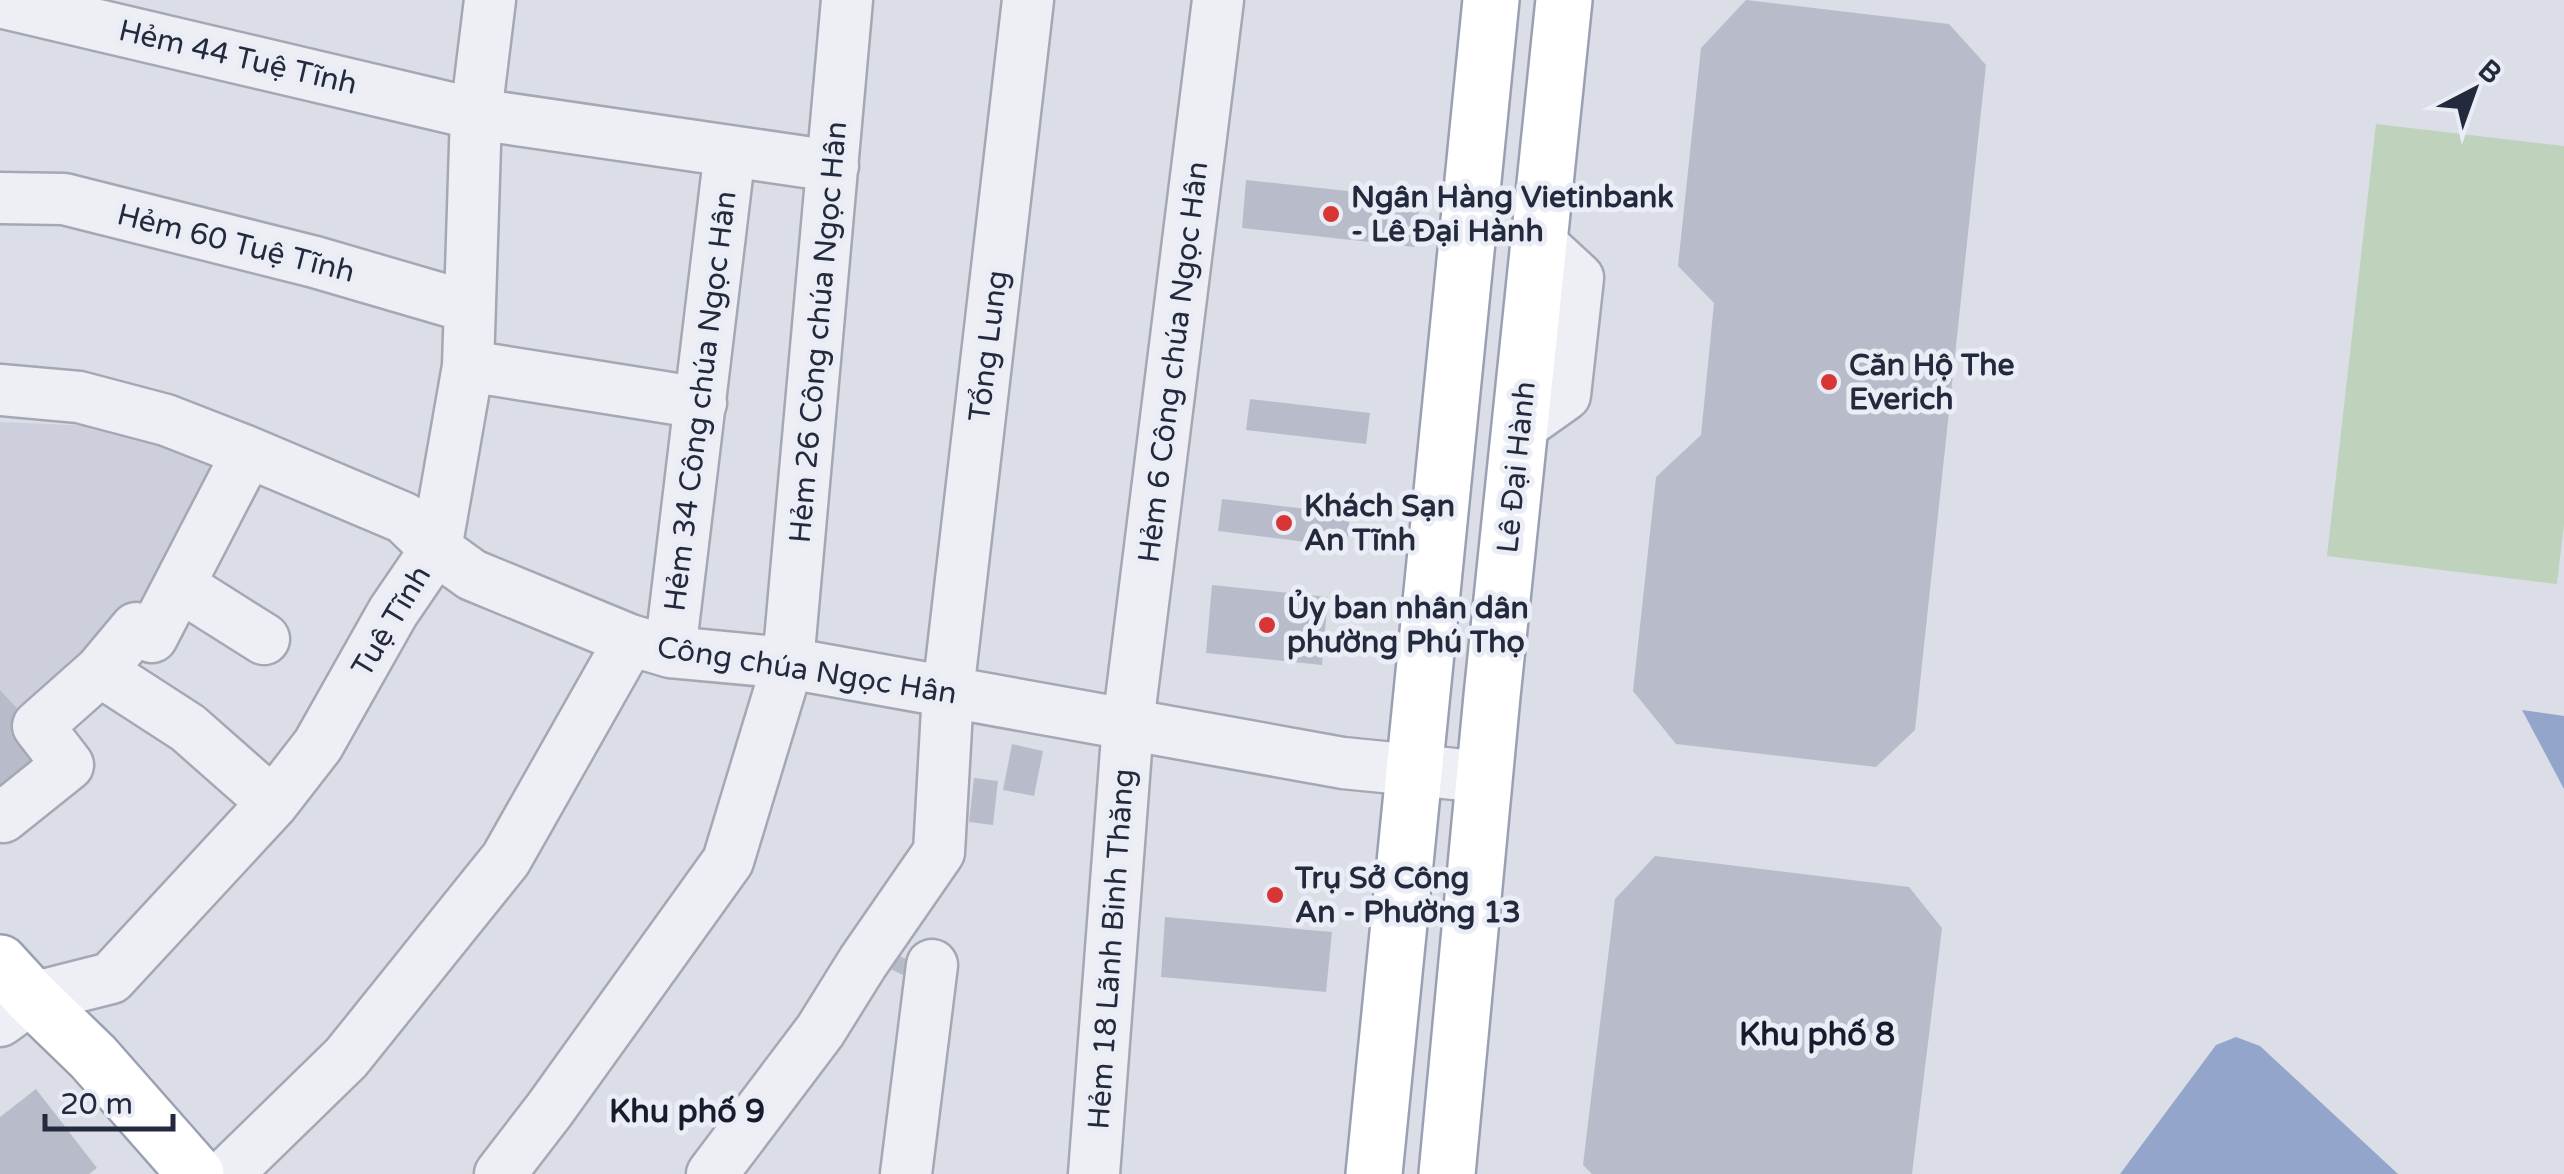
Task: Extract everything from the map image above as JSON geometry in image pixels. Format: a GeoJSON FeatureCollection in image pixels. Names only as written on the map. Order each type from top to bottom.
{"type":"FeatureCollection","features":[{"type":"Feature","properties":{"kind":"main road"},"geometry":{"type":"LineString","coordinates":[[1374,1174],[1491,0]]}},
{"type":"Feature","properties":{"kind":"main road","name":"Lê Đại Hành"},"geometry":{"type":"LineString","coordinates":[[1448,1174],[1564,0]]}},
{"type":"Feature","properties":{"kind":"main road"},"geometry":{"type":"LineString","coordinates":[[11,994],[92,1057],[196,1174]]}},
{"type":"Feature","properties":{"kind":"street","name":"Tuệ Tĩnh"},"geometry":{"type":"LineString","coordinates":[[11,994],[111,978],[273,803],[318,745],[394,612],[436,549],[468,366],[476,114],[490,0]]}},
{"type":"Feature","properties":{"kind":"street","name":"Hẻm 26 Công chúa Ngọc Hân"},"geometry":{"type":"LineString","coordinates":[[500,1174],[728,861],[788,663],[847,0]]}},
{"type":"Feature","properties":{"kind":"street","name":"Tổng Lung"},"geometry":{"type":"LineString","coordinates":[[864,962],[940,852],[948,692],[1028,0]]}},
{"type":"Feature","properties":{"kind":"street","name":"Hẻm 6 Công chúa Ngọc Hân"},"geometry":{"type":"LineString","coordinates":[[1128,724],[1218,0]]}},
{"type":"Feature","properties":{"kind":"street","name":"Hẻm 44 Tuệ Tĩnh"},"geometry":{"type":"LineString","coordinates":[[0,2],[476,114],[833,166]]}},
{"type":"Feature","properties":{"kind":"street","name":"Hẻm 34 Công chúa Ngọc Hân"},"geometry":{"type":"LineString","coordinates":[[650,646],[702,403],[730,151]]}},
{"type":"Feature","properties":{"kind":"street","name":"Hẻm 60 Tuệ Tĩnh"},"geometry":{"type":"LineString","coordinates":[[0,198],[64,200],[315,262],[469,306]]}},
{"type":"Feature","properties":{"kind":"street"},"geometry":{"type":"LineString","coordinates":[[468,366],[702,403]]}},
{"type":"Feature","properties":{"kind":"street","name":"Công chúa Ngọc Hân"},"geometry":{"type":"LineString","coordinates":[[0,390],[78,397],[166,420],[248,452],[404,518],[436,549],[472,575],[650,646],[788,663],[1342,762],[1485,777]]}},
{"type":"Feature","properties":{"kind":"street"},"geometry":{"type":"LineString","coordinates":[[3,817],[68,765],[38,726],[100,671],[136,628],[152,637],[195,610],[248,452]]}},
{"type":"Feature","properties":{"kind":"street"},"geometry":{"type":"LineString","coordinates":[[195,610],[264,639]]}},
{"type":"Feature","properties":{"kind":"street"},"geometry":{"type":"LineString","coordinates":[[227,1174],[346,1058],[506,859],[650,646]]}},
{"type":"Feature","properties":{"kind":"street"},"geometry":{"type":"LineString","coordinates":[[100,671],[188,728],[273,803]]}},
{"type":"Feature","properties":{"kind":"street","name":"Hẻm 18 Lãnh Binh Thăng"},"geometry":{"type":"LineString","coordinates":[[1094,1174],[1128,724]]}},
{"type":"Feature","properties":{"kind":"street"},"geometry":{"type":"LineString","coordinates":[[712,1174],[820,1031],[864,962],[930,979],[906,1174]]}},
{"type":"Feature","properties":{"kind":"shaded area"},"geometry":{"type":"Polygon","coordinates":[[[0,422],[99,426],[214,455],[209,500],[187,551],[33,723],[0,797],[0,422]]]}},
{"type":"Feature","properties":{"kind":"green space"},"geometry":{"type":"Polygon","coordinates":[[[2376,124],[2564,146],[2564,524],[2557,584],[2327,556],[2376,124]]]}},
{"type":"Feature","properties":{"kind":"water"},"geometry":{"type":"Polygon","coordinates":[[[2522,710],[2564,716],[2564,789],[2522,710]]]}},
{"type":"Feature","properties":{"kind":"water"},"geometry":{"type":"Polygon","coordinates":[[[2236,1037],[2260,1046],[2398,1174],[2120,1174],[2216,1045],[2236,1037]]]}},
{"type":"Feature","properties":{"kind":"building","name":"Căn Hộ The Everich"},"geometry":{"type":"Polygon","coordinates":[[[1746,0],[1949,24],[1986,65],[1915,730],[1876,767],[1676,744],[1633,691],[1656,477],[1701,435],[1714,303],[1678,266],[1701,48],[1746,0]]]}},
{"type":"Feature","properties":{"kind":"building","name":"Ngân Hàng Vietinbank - Lê Đại Hành"},"geometry":{"type":"Polygon","coordinates":[[[1246,180],[1420,199],[1415,247],[1242,228],[1246,180]]]}},
{"type":"Feature","properties":{"kind":"building"},"geometry":{"type":"Polygon","coordinates":[[[1250,399],[1370,413],[1366,444],[1246,430],[1250,399]]]}},
{"type":"Feature","properties":{"kind":"building","name":"Khách Sạn An Tĩnh"},"geometry":{"type":"Polygon","coordinates":[[[1222,499],[1350,514],[1347,547],[1218,531],[1222,499]]]}},
{"type":"Feature","properties":{"kind":"building","name":"Ủy ban nhân dân phường Phú Thọ"},"geometry":{"type":"Polygon","coordinates":[[[1212,585],[1328,597],[1322,665],[1206,653],[1212,585]]]}},
{"type":"Feature","properties":{"kind":"building"},"geometry":{"type":"Polygon","coordinates":[[[0,690],[62,757],[0,791],[0,690]]]}},
{"type":"Feature","properties":{"kind":"building"},"geometry":{"type":"Polygon","coordinates":[[[1012,744],[1043,751],[1034,796],[1003,790],[1012,744]]]}},
{"type":"Feature","properties":{"kind":"building"},"geometry":{"type":"Polygon","coordinates":[[[974,778],[998,781],[993,825],[969,822],[974,778]]]}},
{"type":"Feature","properties":{"kind":"building"},"geometry":{"type":"Polygon","coordinates":[[[1655,856],[1909,887],[1942,928],[1912,1174],[1592,1174],[1583,1165],[1615,899],[1655,856]]]}},
{"type":"Feature","properties":{"kind":"building"},"geometry":{"type":"Polygon","coordinates":[[[1165,917],[1332,932],[1326,992],[1161,977],[1165,917]]]}},
{"type":"Feature","properties":{"kind":"building"},"geometry":{"type":"Polygon","coordinates":[[[887,950],[923,967],[916,981],[880,964],[887,950]]]}},
{"type":"Feature","properties":{"kind":"building"},"geometry":{"type":"Polygon","coordinates":[[[36,1089],[97,1168],[89,1174],[0,1174],[0,1117],[36,1089]]]}},
{"type":"Feature","properties":{"kind":"place","name":"Ngân Hàng Vietinbank - Lê Đại Hành"},"geometry":{"type":"Point","coordinates":[1331,214]}},
{"type":"Feature","properties":{"kind":"place","name":"Căn Hộ The Everich"},"geometry":{"type":"Point","coordinates":[1829,382]}},
{"type":"Feature","properties":{"kind":"place","name":"Khách Sạn An Tĩnh"},"geometry":{"type":"Point","coordinates":[1284,523]}},
{"type":"Feature","properties":{"kind":"place","name":"Ủy ban nhân dân phường Phú Thọ"},"geometry":{"type":"Point","coordinates":[1267,625]}},
{"type":"Feature","properties":{"kind":"place","name":"Trụ Sở Công An - Phường 13"},"geometry":{"type":"Point","coordinates":[1275,895]}},
{"type":"Feature","properties":{"kind":"district","name":"Khu phố 8"},"geometry":{"type":"Point","coordinates":[1817,1034]}},
{"type":"Feature","properties":{"kind":"district","name":"Khu phố 9"},"geometry":{"type":"Point","coordinates":[687,1111]}}]}
